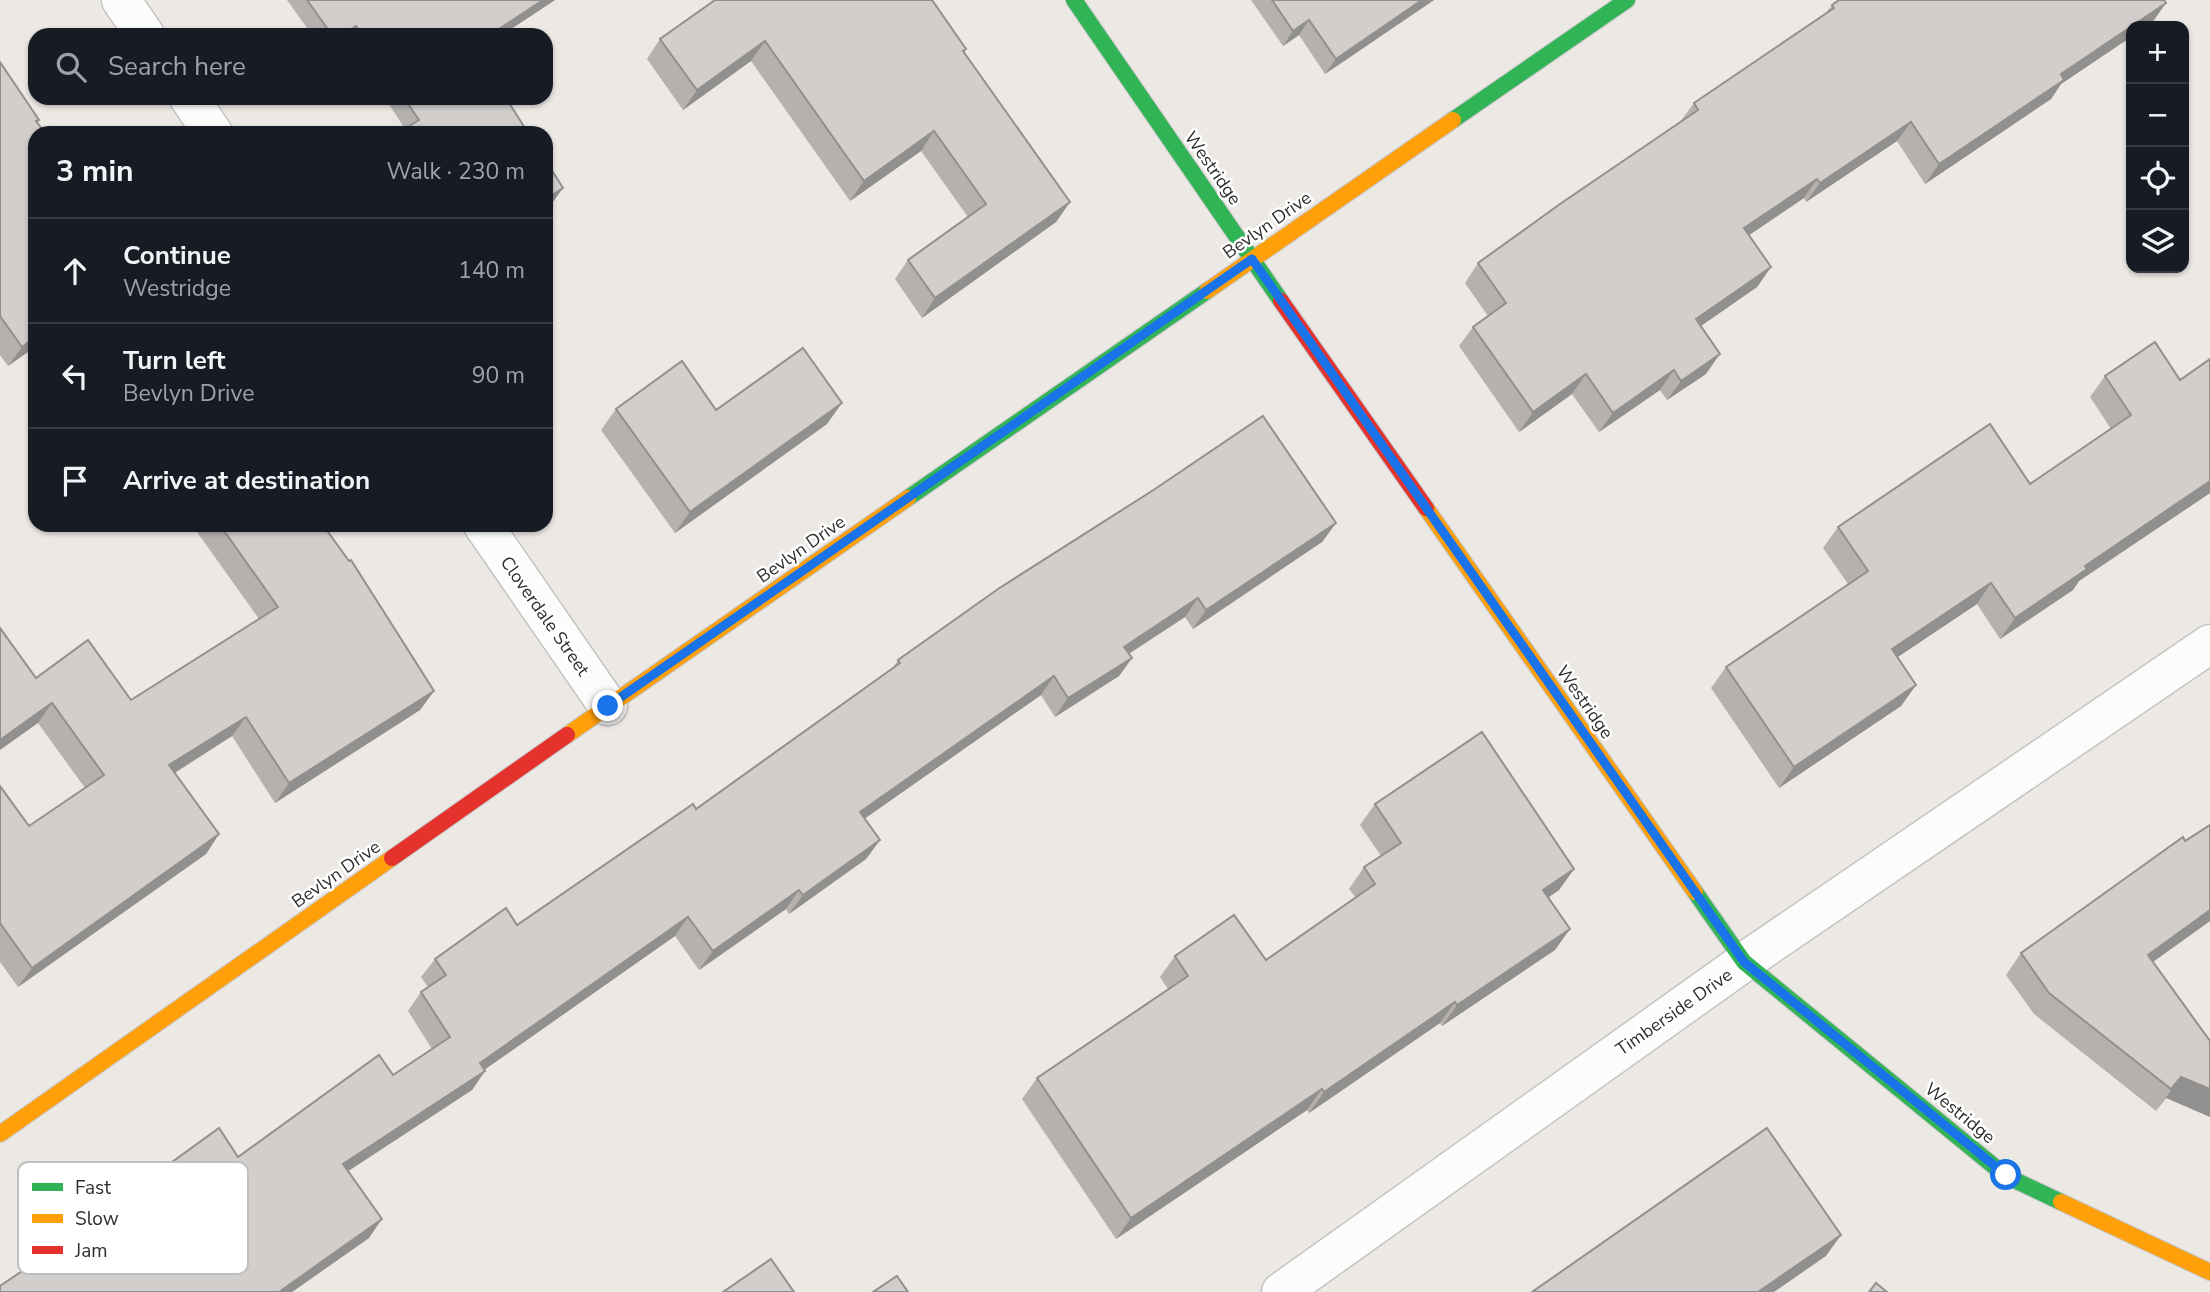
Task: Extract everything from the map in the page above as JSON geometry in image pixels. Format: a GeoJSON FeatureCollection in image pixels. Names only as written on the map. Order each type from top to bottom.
{"type":"FeatureCollection","features":[{"type":"Feature","properties":{"kind":"street"},"geometry":{"type":"LineString","coordinates":[[121,0],[140,28]]}},
{"type":"Feature","properties":{"kind":"street","name":"Westridge"},"geometry":{"type":"LineString","coordinates":[[1074,0],[1744,962],[2006,1175],[2210,1272]]}},
{"type":"Feature","properties":{"kind":"street","name":"Bevlyn Drive"},"geometry":{"type":"LineString","coordinates":[[0,1134],[608,706],[1627,0]]}},
{"type":"Feature","properties":{"kind":"street"},"geometry":{"type":"LineString","coordinates":[[194,105],[208,126]]}},
{"type":"Feature","properties":{"kind":"street","name":"Cloverdale Street"},"geometry":{"type":"LineString","coordinates":[[488,532],[608,706]]}},
{"type":"Feature","properties":{"kind":"street","name":"Timberside Drive"},"geometry":{"type":"LineString","coordinates":[[1281,1292],[1744,962],[2210,644]]}},
{"type":"Feature","properties":{"kind":"building"},"geometry":{"type":"Polygon","coordinates":[[[307,0],[543,0],[501,28],[327,28],[307,0]]]}},
{"type":"Feature","properties":{"kind":"building"},"geometry":{"type":"Polygon","coordinates":[[[715,0],[932,0],[966,49],[963,51],[1070,202],[935,298],[908,260],[986,204],[934,131],[864,181],[765,41],[697,90],[660,39],[715,0]]]}},
{"type":"Feature","properties":{"kind":"building"},"geometry":{"type":"Polygon","coordinates":[[[1272,0],[1422,0],[1336,59],[1309,20],[1293,31],[1272,0]]]}},
{"type":"Feature","properties":{"kind":"building"},"geometry":{"type":"Polygon","coordinates":[[[1839,0],[2164,0],[2166,3],[2139,21],[2126,21],[2126,30],[2061,74],[2064,80],[1939,164],[1911,122],[1820,183],[1817,179],[1744,228],[1771,267],[1696,319],[1720,354],[1681,381],[1674,370],[1613,413],[1586,374],[1533,412],[1473,327],[1506,303],[1478,263],[1698,110],[1694,103],[1834,8],[1832,5],[1839,0]]]}},
{"type":"Feature","properties":{"kind":"building"},"geometry":{"type":"Polygon","coordinates":[[[0,62],[39,120],[36,121],[40,126],[28,126],[28,342],[22,347],[0,316],[0,62]]]}},
{"type":"Feature","properties":{"kind":"building"},"geometry":{"type":"Polygon","coordinates":[[[409,105],[510,105],[524,126],[409,126],[419,120],[409,105]]]}},
{"type":"Feature","properties":{"kind":"building"},"geometry":{"type":"Polygon","coordinates":[[[553,172],[563,188],[553,194],[553,172]]]}},
{"type":"Feature","properties":{"kind":"building"},"geometry":{"type":"Polygon","coordinates":[[[2155,342],[2180,380],[2210,359],[2210,481],[2085,566],[2087,569],[2015,618],[1991,583],[1892,649],[1916,685],[1794,767],[1726,667],[1868,571],[1838,527],[1990,424],[2030,484],[2131,415],[2105,376],[2155,342]]]}},
{"type":"Feature","properties":{"kind":"building"},"geometry":{"type":"Polygon","coordinates":[[[803,348],[842,403],[690,512],[616,409],[682,361],[716,410],[803,348]]]}},
{"type":"Feature","properties":{"kind":"building"},"geometry":{"type":"Polygon","coordinates":[[[1263,416],[1336,523],[1206,610],[1198,598],[1124,647],[1132,658],[1068,698],[1054,676],[860,812],[880,840],[803,895],[799,890],[713,951],[688,917],[480,1063],[485,1071],[343,1164],[382,1219],[279,1292],[0,1292],[0,1286],[18,1274],[248,1274],[248,1162],[172,1162],[219,1128],[238,1157],[379,1055],[393,1075],[450,1037],[421,992],[446,975],[435,959],[506,908],[517,925],[693,804],[696,809],[900,663],[898,660],[998,589],[1263,416]]]}},
{"type":"Feature","properties":{"kind":"building"},"geometry":{"type":"Polygon","coordinates":[[[225,532],[328,532],[349,561],[351,560],[434,691],[289,783],[246,717],[169,765],[219,834],[32,968],[0,923],[0,786],[29,826],[104,775],[52,703],[0,740],[0,628],[36,678],[88,640],[131,700],[278,607],[225,532]]]}},
{"type":"Feature","properties":{"kind":"building"},"geometry":{"type":"Polygon","coordinates":[[[1482,732],[1574,869],[1543,890],[1570,929],[1457,1005],[1455,1002],[1324,1092],[1322,1089],[1131,1218],[1037,1078],[1188,976],[1175,956],[1234,915],[1266,960],[1375,884],[1364,867],[1401,843],[1375,804],[1482,732]]]}},
{"type":"Feature","properties":{"kind":"building"},"geometry":{"type":"Polygon","coordinates":[[[2210,825],[2210,910],[2148,955],[2210,1041],[2210,1089],[2181,1077],[2171,1089],[2049,993],[2021,953],[2183,837],[2185,841],[2210,825]]]}},
{"type":"Feature","properties":{"kind":"building"},"geometry":{"type":"Polygon","coordinates":[[[1767,1128],[1841,1235],[1758,1292],[1532,1292],[1767,1128]]]}},
{"type":"Feature","properties":{"kind":"building"},"geometry":{"type":"Polygon","coordinates":[[[771,1259],[794,1292],[723,1292],[771,1259]]]}},
{"type":"Feature","properties":{"kind":"building"},"geometry":{"type":"Polygon","coordinates":[[[897,1276],[908,1292],[873,1292],[897,1276]]]}},
{"type":"Feature","properties":{"kind":"building"},"geometry":{"type":"Polygon","coordinates":[[[1876,1283],[1887,1292],[1869,1292],[1876,1283]]]}},
{"type":"Feature","properties":{"kind":"traffic: fast"},"geometry":{"type":"LineString","coordinates":[[1074,0],[1281,301]]}},
{"type":"Feature","properties":{"kind":"traffic: fast"},"geometry":{"type":"LineString","coordinates":[[1453,120],[1627,0]]}},
{"type":"Feature","properties":{"kind":"traffic: fast"},"geometry":{"type":"LineString","coordinates":[[908,498],[1207,291]]}},
{"type":"Feature","properties":{"kind":"traffic: fast"},"geometry":{"type":"LineString","coordinates":[[1695,892],[1744,962],[2006,1176],[2061,1202]]}},
{"type":"Feature","properties":{"kind":"traffic: slow"},"geometry":{"type":"LineString","coordinates":[[1207,291],[1453,120]]}},
{"type":"Feature","properties":{"kind":"traffic: slow"},"geometry":{"type":"LineString","coordinates":[[567,735],[908,498]]}},
{"type":"Feature","properties":{"kind":"traffic: slow"},"geometry":{"type":"LineString","coordinates":[[1426,508],[1695,892]]}},
{"type":"Feature","properties":{"kind":"traffic: slow"},"geometry":{"type":"LineString","coordinates":[[0,1134],[392,858]]}},
{"type":"Feature","properties":{"kind":"traffic: slow"},"geometry":{"type":"LineString","coordinates":[[2061,1202],[2210,1272]]}},
{"type":"Feature","properties":{"kind":"traffic: jam"},"geometry":{"type":"LineString","coordinates":[[1281,301],[1426,508]]}},
{"type":"Feature","properties":{"kind":"traffic: jam"},"geometry":{"type":"LineString","coordinates":[[392,858],[567,735]]}},
{"type":"Feature","properties":{"kind":"route"},"geometry":{"type":"LineString","coordinates":[[608,706],[1252,259],[1744,962],[2006,1175]]}}]}
